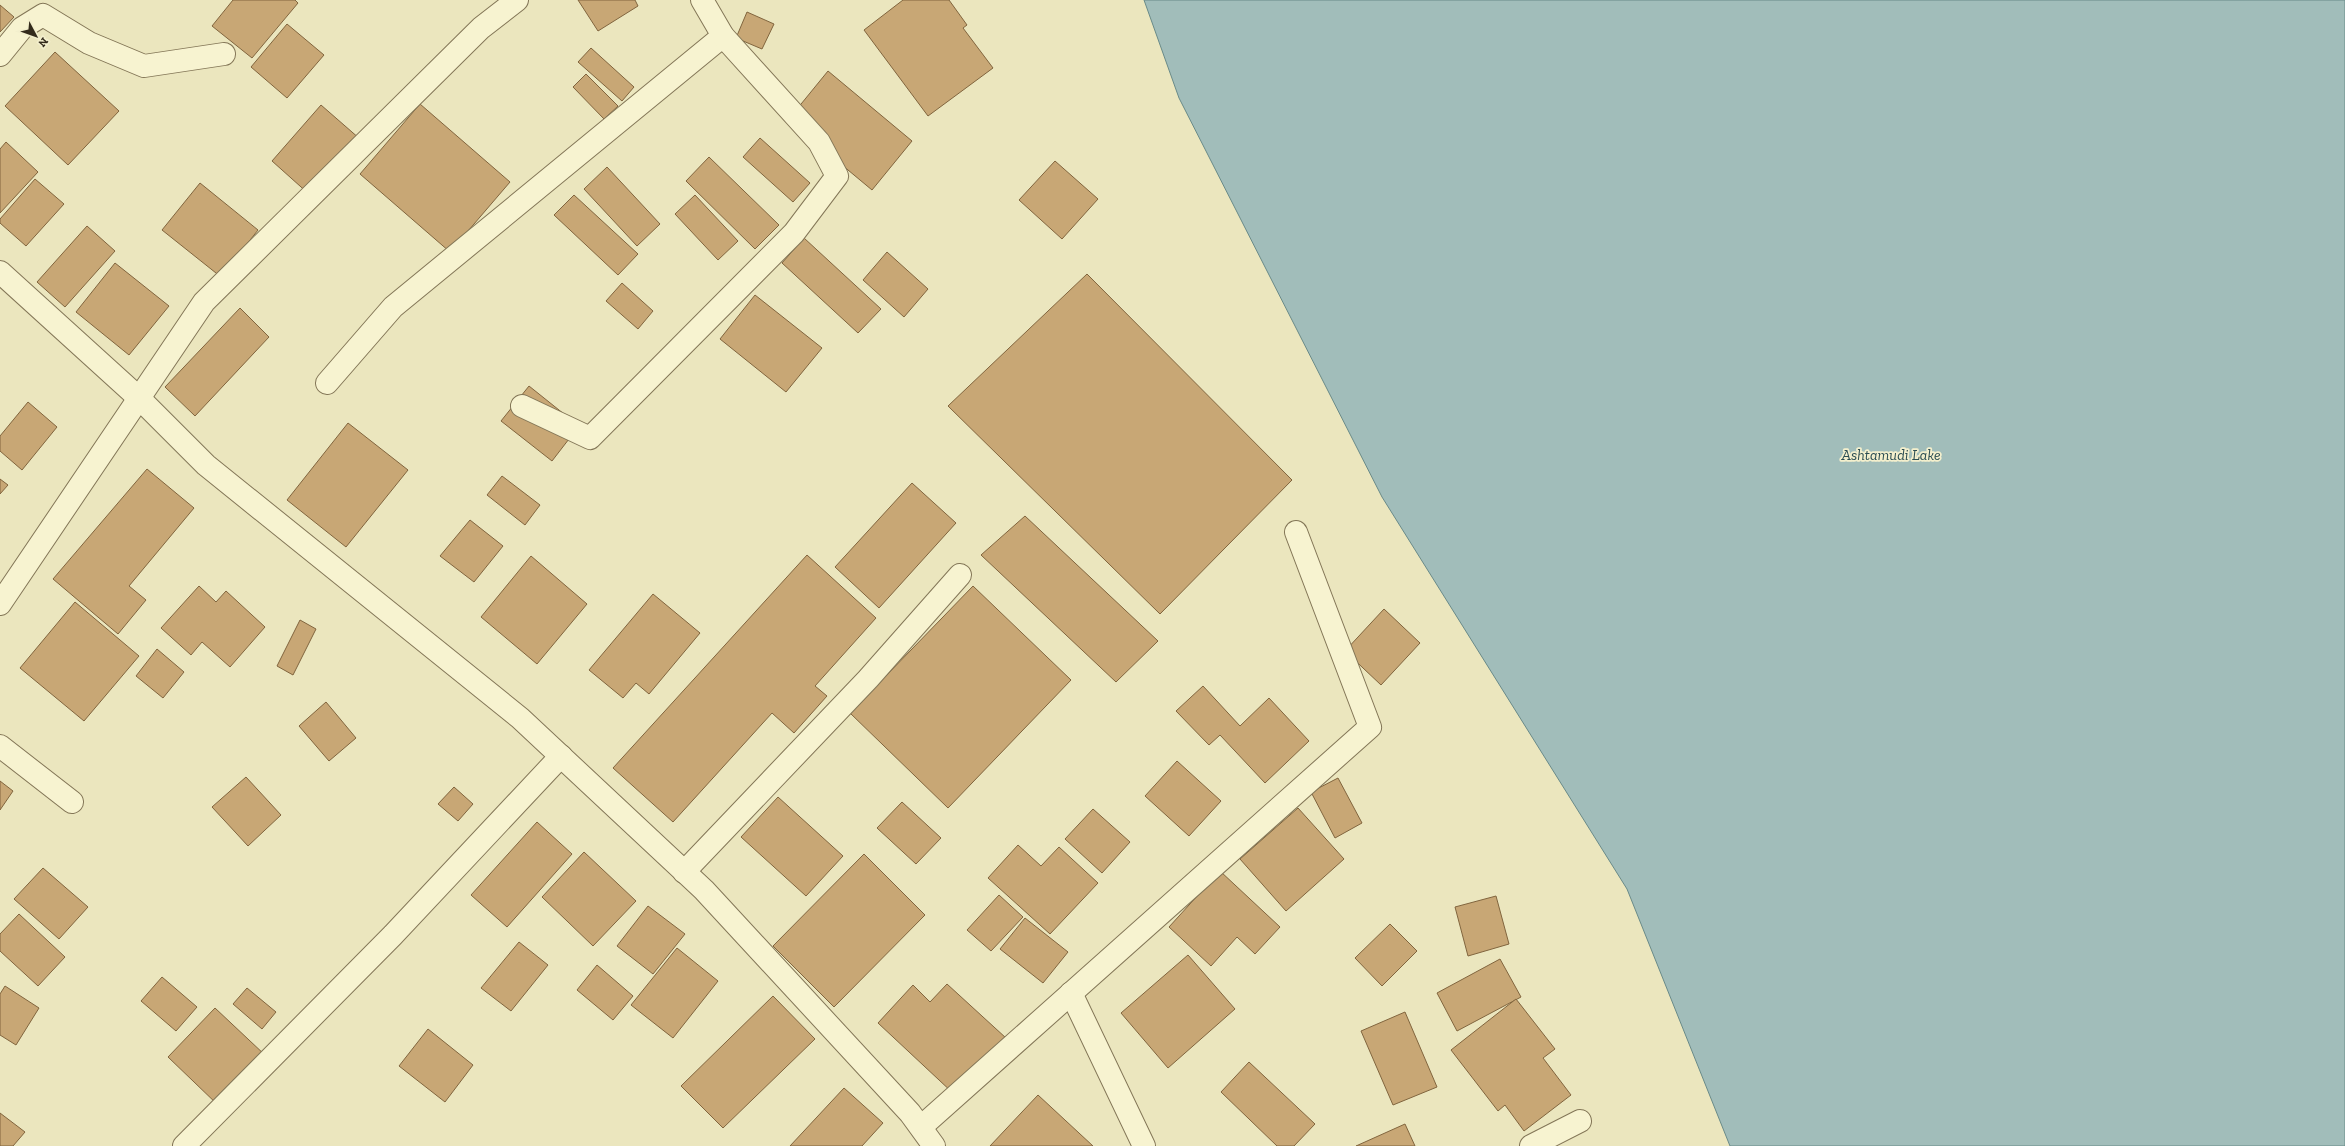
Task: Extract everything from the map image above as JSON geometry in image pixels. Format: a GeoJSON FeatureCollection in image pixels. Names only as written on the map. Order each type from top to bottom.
{"type":"FeatureCollection","features":[{"type":"Feature","properties":{"kind":"street"},"geometry":{"type":"LineString","coordinates":[[0,604],[140,399],[204,302],[481,28],[517,0]]}},
{"type":"Feature","properties":{"kind":"street"},"geometry":{"type":"LineString","coordinates":[[522,406],[590,438],[794,233],[837,176],[819,142],[723,36],[702,0]]}},
{"type":"Feature","properties":{"kind":"street"},"geometry":{"type":"LineString","coordinates":[[0,55],[22,28],[43,15],[89,43],[144,66],[224,54]]}},
{"type":"Feature","properties":{"kind":"street"},"geometry":{"type":"LineString","coordinates":[[327,383],[393,307],[723,36]]}},
{"type":"Feature","properties":{"kind":"street"},"geometry":{"type":"LineString","coordinates":[[0,272],[140,399],[206,465],[520,718],[561,756],[684,872],[905,1107],[934,1146]]}},
{"type":"Feature","properties":{"kind":"street"},"geometry":{"type":"LineString","coordinates":[[921,1127],[1370,728],[1296,532]]}},
{"type":"Feature","properties":{"kind":"street"},"geometry":{"type":"LineString","coordinates":[[684,872],[868,679],[960,575]]}},
{"type":"Feature","properties":{"kind":"street"},"geometry":{"type":"LineString","coordinates":[[0,746],[72,802]]}},
{"type":"Feature","properties":{"kind":"street"},"geometry":{"type":"LineString","coordinates":[[184,1146],[393,935],[561,756]]}},
{"type":"Feature","properties":{"kind":"street"},"geometry":{"type":"LineString","coordinates":[[1072,993],[1144,1146]]}},
{"type":"Feature","properties":{"kind":"street"},"geometry":{"type":"LineString","coordinates":[[1531,1146],[1580,1121]]}},
{"type":"Feature","properties":{"kind":"water","name":"Ashtamudi Lake"},"geometry":{"type":"Polygon","coordinates":[[[1144,0],[2345,0],[2345,1146],[1730,1146],[1627,889],[1382,497],[1179,98],[1144,0]]]}},
{"type":"Feature","properties":{"kind":"building"},"geometry":{"type":"Polygon","coordinates":[[[233,0],[295,0],[298,3],[252,58],[212,26],[233,0]]]}},
{"type":"Feature","properties":{"kind":"building"},"geometry":{"type":"Polygon","coordinates":[[[578,0],[635,0],[638,6],[598,31],[578,0]]]}},
{"type":"Feature","properties":{"kind":"building"},"geometry":{"type":"Polygon","coordinates":[[[903,0],[949,0],[967,25],[963,28],[993,68],[928,116],[864,30],[903,0]]]}},
{"type":"Feature","properties":{"kind":"building"},"geometry":{"type":"Polygon","coordinates":[[[0,5],[14,17],[0,32],[0,5]]]}},
{"type":"Feature","properties":{"kind":"building"},"geometry":{"type":"Polygon","coordinates":[[[747,12],[774,24],[762,49],[736,38],[747,12]]]}},
{"type":"Feature","properties":{"kind":"building"},"geometry":{"type":"Polygon","coordinates":[[[287,24],[324,55],[287,98],[251,67],[287,24]]]}},
{"type":"Feature","properties":{"kind":"building"},"geometry":{"type":"Polygon","coordinates":[[[591,48],[634,87],[622,101],[578,62],[591,48]]]}},
{"type":"Feature","properties":{"kind":"building"},"geometry":{"type":"Polygon","coordinates":[[[55,52],[119,111],[68,165],[5,106],[55,52]]]}},
{"type":"Feature","properties":{"kind":"building"},"geometry":{"type":"Polygon","coordinates":[[[828,71],[912,141],[872,190],[788,120],[828,71]]]}},
{"type":"Feature","properties":{"kind":"building"},"geometry":{"type":"Polygon","coordinates":[[[586,74],[618,106],[604,119],[573,87],[586,74]]]}},
{"type":"Feature","properties":{"kind":"building"},"geometry":{"type":"Polygon","coordinates":[[[420,104],[510,182],[450,252],[360,174],[420,104]]]}},
{"type":"Feature","properties":{"kind":"building"},"geometry":{"type":"Polygon","coordinates":[[[321,105],[360,139],[310,195],[272,161],[321,105]]]}},
{"type":"Feature","properties":{"kind":"building"},"geometry":{"type":"Polygon","coordinates":[[[760,138],[810,183],[793,202],[743,157],[760,138]]]}},
{"type":"Feature","properties":{"kind":"building"},"geometry":{"type":"Polygon","coordinates":[[[6,142],[38,172],[0,213],[0,149],[6,142]]]}},
{"type":"Feature","properties":{"kind":"building"},"geometry":{"type":"Polygon","coordinates":[[[709,157],[779,225],[755,249],[686,181],[709,157]]]}},
{"type":"Feature","properties":{"kind":"building"},"geometry":{"type":"Polygon","coordinates":[[[1055,161],[1098,199],[1062,239],[1019,200],[1055,161]]]}},
{"type":"Feature","properties":{"kind":"building"},"geometry":{"type":"Polygon","coordinates":[[[607,167],[660,224],[637,246],[584,189],[607,167]]]}},
{"type":"Feature","properties":{"kind":"building"},"geometry":{"type":"Polygon","coordinates":[[[35,179],[64,204],[26,246],[0,223],[0,219],[35,179]]]}},
{"type":"Feature","properties":{"kind":"building"},"geometry":{"type":"Polygon","coordinates":[[[200,183],[258,230],[221,277],[162,230],[200,183]]]}},
{"type":"Feature","properties":{"kind":"building"},"geometry":{"type":"Polygon","coordinates":[[[574,195],[638,254],[618,275],[554,215],[574,195]]]}},
{"type":"Feature","properties":{"kind":"building"},"geometry":{"type":"Polygon","coordinates":[[[695,195],[738,241],[718,260],[675,214],[695,195]]]}},
{"type":"Feature","properties":{"kind":"building"},"geometry":{"type":"Polygon","coordinates":[[[87,226],[115,251],[65,307],[37,282],[87,226]]]}},
{"type":"Feature","properties":{"kind":"building"},"geometry":{"type":"Polygon","coordinates":[[[804,238],[881,309],[858,333],[782,263],[804,238]]]}},
{"type":"Feature","properties":{"kind":"building"},"geometry":{"type":"Polygon","coordinates":[[[887,252],[928,289],[904,317],[863,280],[887,252]]]}},
{"type":"Feature","properties":{"kind":"building"},"geometry":{"type":"Polygon","coordinates":[[[115,263],[169,306],[129,355],[76,312],[115,263]]]}},
{"type":"Feature","properties":{"kind":"building"},"geometry":{"type":"Polygon","coordinates":[[[1087,274],[1292,480],[1160,614],[948,406],[1087,274]]]}},
{"type":"Feature","properties":{"kind":"building"},"geometry":{"type":"Polygon","coordinates":[[[622,283],[653,311],[638,329],[606,301],[622,283]]]}},
{"type":"Feature","properties":{"kind":"building"},"geometry":{"type":"Polygon","coordinates":[[[755,295],[822,348],[786,392],[720,339],[755,295]]]}},
{"type":"Feature","properties":{"kind":"building"},"geometry":{"type":"Polygon","coordinates":[[[240,308],[269,337],[195,416],[165,387],[240,308]]]}},
{"type":"Feature","properties":{"kind":"building"},"geometry":{"type":"Polygon","coordinates":[[[529,386],[579,426],[552,461],[501,421],[529,386]]]}},
{"type":"Feature","properties":{"kind":"building"},"geometry":{"type":"Polygon","coordinates":[[[28,402],[57,427],[22,470],[0,451],[0,436],[28,402]]]}},
{"type":"Feature","properties":{"kind":"building"},"geometry":{"type":"Polygon","coordinates":[[[348,423],[408,470],[346,547],[287,500],[348,423]]]}},
{"type":"Feature","properties":{"kind":"building"},"geometry":{"type":"Polygon","coordinates":[[[147,469],[194,508],[129,586],[146,600],[118,634],[53,579],[147,469]]]}},
{"type":"Feature","properties":{"kind":"building"},"geometry":{"type":"Polygon","coordinates":[[[502,476],[540,505],[525,525],[487,495],[502,476]]]}},
{"type":"Feature","properties":{"kind":"building"},"geometry":{"type":"Polygon","coordinates":[[[0,479],[8,485],[0,494],[0,479]]]}},
{"type":"Feature","properties":{"kind":"building"},"geometry":{"type":"Polygon","coordinates":[[[912,483],[956,523],[879,608],[835,567],[912,483]]]}},
{"type":"Feature","properties":{"kind":"building"},"geometry":{"type":"Polygon","coordinates":[[[1025,516],[1158,641],[1116,682],[981,555],[1025,516]]]}},
{"type":"Feature","properties":{"kind":"building"},"geometry":{"type":"Polygon","coordinates":[[[470,520],[503,546],[474,582],[440,556],[470,520]]]}},
{"type":"Feature","properties":{"kind":"building"},"geometry":{"type":"Polygon","coordinates":[[[807,555],[876,618],[815,686],[827,696],[794,733],[772,713],[673,822],[613,768],[807,555]]]}},
{"type":"Feature","properties":{"kind":"building"},"geometry":{"type":"Polygon","coordinates":[[[531,556],[587,604],[537,664],[481,617],[531,556]]]}},
{"type":"Feature","properties":{"kind":"building"},"geometry":{"type":"Polygon","coordinates":[[[199,586],[216,602],[226,591],[265,627],[230,667],[202,642],[191,655],[161,628],[199,586]]]}},
{"type":"Feature","properties":{"kind":"building"},"geometry":{"type":"Polygon","coordinates":[[[973,586],[1071,680],[948,808],[850,713],[973,586]]]}},
{"type":"Feature","properties":{"kind":"building"},"geometry":{"type":"Polygon","coordinates":[[[653,594],[700,633],[649,694],[636,683],[623,698],[589,670],[653,594]]]}},
{"type":"Feature","properties":{"kind":"building"},"geometry":{"type":"Polygon","coordinates":[[[75,602],[139,656],[84,721],[20,668],[75,602]]]}},
{"type":"Feature","properties":{"kind":"building"},"geometry":{"type":"Polygon","coordinates":[[[1384,609],[1420,643],[1381,685],[1345,651],[1384,609]]]}},
{"type":"Feature","properties":{"kind":"building"},"geometry":{"type":"Polygon","coordinates":[[[300,620],[316,629],[293,675],[277,666],[300,620]]]}},
{"type":"Feature","properties":{"kind":"building"},"geometry":{"type":"Polygon","coordinates":[[[157,649],[184,672],[163,698],[136,676],[157,649]]]}},
{"type":"Feature","properties":{"kind":"building"},"geometry":{"type":"Polygon","coordinates":[[[1203,686],[1240,726],[1269,698],[1309,741],[1265,783],[1220,735],[1209,745],[1176,711],[1203,686]]]}},
{"type":"Feature","properties":{"kind":"building"},"geometry":{"type":"Polygon","coordinates":[[[326,702],[356,738],[329,761],[299,726],[326,702]]]}},
{"type":"Feature","properties":{"kind":"building"},"geometry":{"type":"Polygon","coordinates":[[[1177,761],[1221,801],[1189,836],[1145,796],[1177,761]]]}},
{"type":"Feature","properties":{"kind":"building"},"geometry":{"type":"Polygon","coordinates":[[[246,777],[281,815],[248,846],[212,807],[246,777]]]}},
{"type":"Feature","properties":{"kind":"building"},"geometry":{"type":"Polygon","coordinates":[[[1338,778],[1362,823],[1335,838],[1311,792],[1338,778]]]}},
{"type":"Feature","properties":{"kind":"building"},"geometry":{"type":"Polygon","coordinates":[[[0,781],[13,791],[0,810],[0,781]]]}},
{"type":"Feature","properties":{"kind":"building"},"geometry":{"type":"Polygon","coordinates":[[[454,787],[473,804],[458,821],[438,804],[454,787]]]}},
{"type":"Feature","properties":{"kind":"building"},"geometry":{"type":"Polygon","coordinates":[[[778,797],[843,856],[806,896],[741,837],[778,797]]]}},
{"type":"Feature","properties":{"kind":"building"},"geometry":{"type":"Polygon","coordinates":[[[902,802],[941,838],[916,864],[877,828],[902,802]]]}},
{"type":"Feature","properties":{"kind":"building"},"geometry":{"type":"Polygon","coordinates":[[[1298,808],[1344,859],[1286,911],[1240,859],[1298,808]]]}},
{"type":"Feature","properties":{"kind":"building"},"geometry":{"type":"Polygon","coordinates":[[[1093,809],[1130,842],[1102,873],[1065,839],[1093,809]]]}},
{"type":"Feature","properties":{"kind":"building"},"geometry":{"type":"Polygon","coordinates":[[[537,822],[572,854],[507,927],[471,895],[537,822]]]}},
{"type":"Feature","properties":{"kind":"building"},"geometry":{"type":"Polygon","coordinates":[[[1018,845],[1041,866],[1059,847],[1098,883],[1050,934],[988,878],[1018,845]]]}},
{"type":"Feature","properties":{"kind":"building"},"geometry":{"type":"Polygon","coordinates":[[[584,852],[636,901],[593,946],[542,897],[584,852]]]}},
{"type":"Feature","properties":{"kind":"building"},"geometry":{"type":"Polygon","coordinates":[[[864,854],[925,915],[834,1007],[773,946],[864,854]]]}},
{"type":"Feature","properties":{"kind":"building"},"geometry":{"type":"Polygon","coordinates":[[[43,868],[88,907],[59,939],[14,899],[43,868]]]}},
{"type":"Feature","properties":{"kind":"building"},"geometry":{"type":"Polygon","coordinates":[[[1220,871],[1280,927],[1255,954],[1237,937],[1211,966],[1169,927],[1220,871]]]}},
{"type":"Feature","properties":{"kind":"building"},"geometry":{"type":"Polygon","coordinates":[[[999,895],[1023,917],[991,951],[967,930],[999,895]]]}},
{"type":"Feature","properties":{"kind":"building"},"geometry":{"type":"Polygon","coordinates":[[[1496,896],[1509,944],[1468,956],[1455,907],[1496,896]]]}},
{"type":"Feature","properties":{"kind":"building"},"geometry":{"type":"Polygon","coordinates":[[[648,906],[685,934],[653,974],[617,946],[648,906]]]}},
{"type":"Feature","properties":{"kind":"building"},"geometry":{"type":"Polygon","coordinates":[[[19,914],[65,957],[38,986],[0,951],[0,934],[19,914]]]}},
{"type":"Feature","properties":{"kind":"building"},"geometry":{"type":"Polygon","coordinates":[[[1025,918],[1068,952],[1043,983],[1000,949],[1025,918]]]}},
{"type":"Feature","properties":{"kind":"building"},"geometry":{"type":"Polygon","coordinates":[[[1390,924],[1417,951],[1382,986],[1355,958],[1390,924]]]}},
{"type":"Feature","properties":{"kind":"building"},"geometry":{"type":"Polygon","coordinates":[[[519,942],[548,965],[511,1011],[481,988],[519,942]]]}},
{"type":"Feature","properties":{"kind":"building"},"geometry":{"type":"Polygon","coordinates":[[[677,948],[718,981],[673,1038],[631,1005],[677,948]]]}},
{"type":"Feature","properties":{"kind":"building"},"geometry":{"type":"Polygon","coordinates":[[[1188,955],[1235,1009],[1168,1068],[1121,1013],[1188,955]]]}},
{"type":"Feature","properties":{"kind":"building"},"geometry":{"type":"Polygon","coordinates":[[[1500,959],[1521,997],[1457,1031],[1437,993],[1500,959]]]}},
{"type":"Feature","properties":{"kind":"building"},"geometry":{"type":"Polygon","coordinates":[[[597,965],[633,996],[613,1020],[577,990],[597,965]]]}},
{"type":"Feature","properties":{"kind":"building"},"geometry":{"type":"Polygon","coordinates":[[[162,977],[197,1007],[176,1031],[141,1001],[162,977]]]}},
{"type":"Feature","properties":{"kind":"building"},"geometry":{"type":"Polygon","coordinates":[[[947,984],[1006,1038],[954,1094],[878,1023],[913,985],[930,1002],[947,984]]]}},
{"type":"Feature","properties":{"kind":"building"},"geometry":{"type":"Polygon","coordinates":[[[5,986],[39,1008],[16,1045],[0,1035],[0,994],[5,986]]]}},
{"type":"Feature","properties":{"kind":"building"},"geometry":{"type":"Polygon","coordinates":[[[247,988],[276,1012],[262,1029],[233,1004],[247,988]]]}},
{"type":"Feature","properties":{"kind":"building"},"geometry":{"type":"Polygon","coordinates":[[[773,996],[815,1039],[723,1128],[681,1086],[773,996]]]}},
{"type":"Feature","properties":{"kind":"building"},"geometry":{"type":"Polygon","coordinates":[[[1516,999],[1555,1049],[1543,1058],[1571,1095],[1524,1131],[1505,1105],[1498,1111],[1451,1050],[1516,999]]]}},
{"type":"Feature","properties":{"kind":"building"},"geometry":{"type":"Polygon","coordinates":[[[215,1008],[266,1056],[219,1106],[168,1057],[215,1008]]]}},
{"type":"Feature","properties":{"kind":"building"},"geometry":{"type":"Polygon","coordinates":[[[1405,1012],[1437,1087],[1393,1105],[1361,1031],[1405,1012]]]}},
{"type":"Feature","properties":{"kind":"building"},"geometry":{"type":"Polygon","coordinates":[[[428,1029],[473,1065],[445,1102],[399,1066],[428,1029]]]}},
{"type":"Feature","properties":{"kind":"building"},"geometry":{"type":"Polygon","coordinates":[[[1249,1062],[1315,1124],[1294,1146],[1277,1146],[1221,1092],[1249,1062]]]}},
{"type":"Feature","properties":{"kind":"building"},"geometry":{"type":"Polygon","coordinates":[[[844,1088],[883,1123],[862,1146],[790,1146],[844,1088]]]}},
{"type":"Feature","properties":{"kind":"building"},"geometry":{"type":"Polygon","coordinates":[[[1038,1095],[1093,1146],[990,1146],[1038,1095]]]}},
{"type":"Feature","properties":{"kind":"building"},"geometry":{"type":"Polygon","coordinates":[[[0,1113],[25,1132],[13,1146],[0,1146],[0,1113]]]}},
{"type":"Feature","properties":{"kind":"building"},"geometry":{"type":"Polygon","coordinates":[[[1405,1124],[1415,1146],[1356,1146],[1405,1124]]]}}]}
